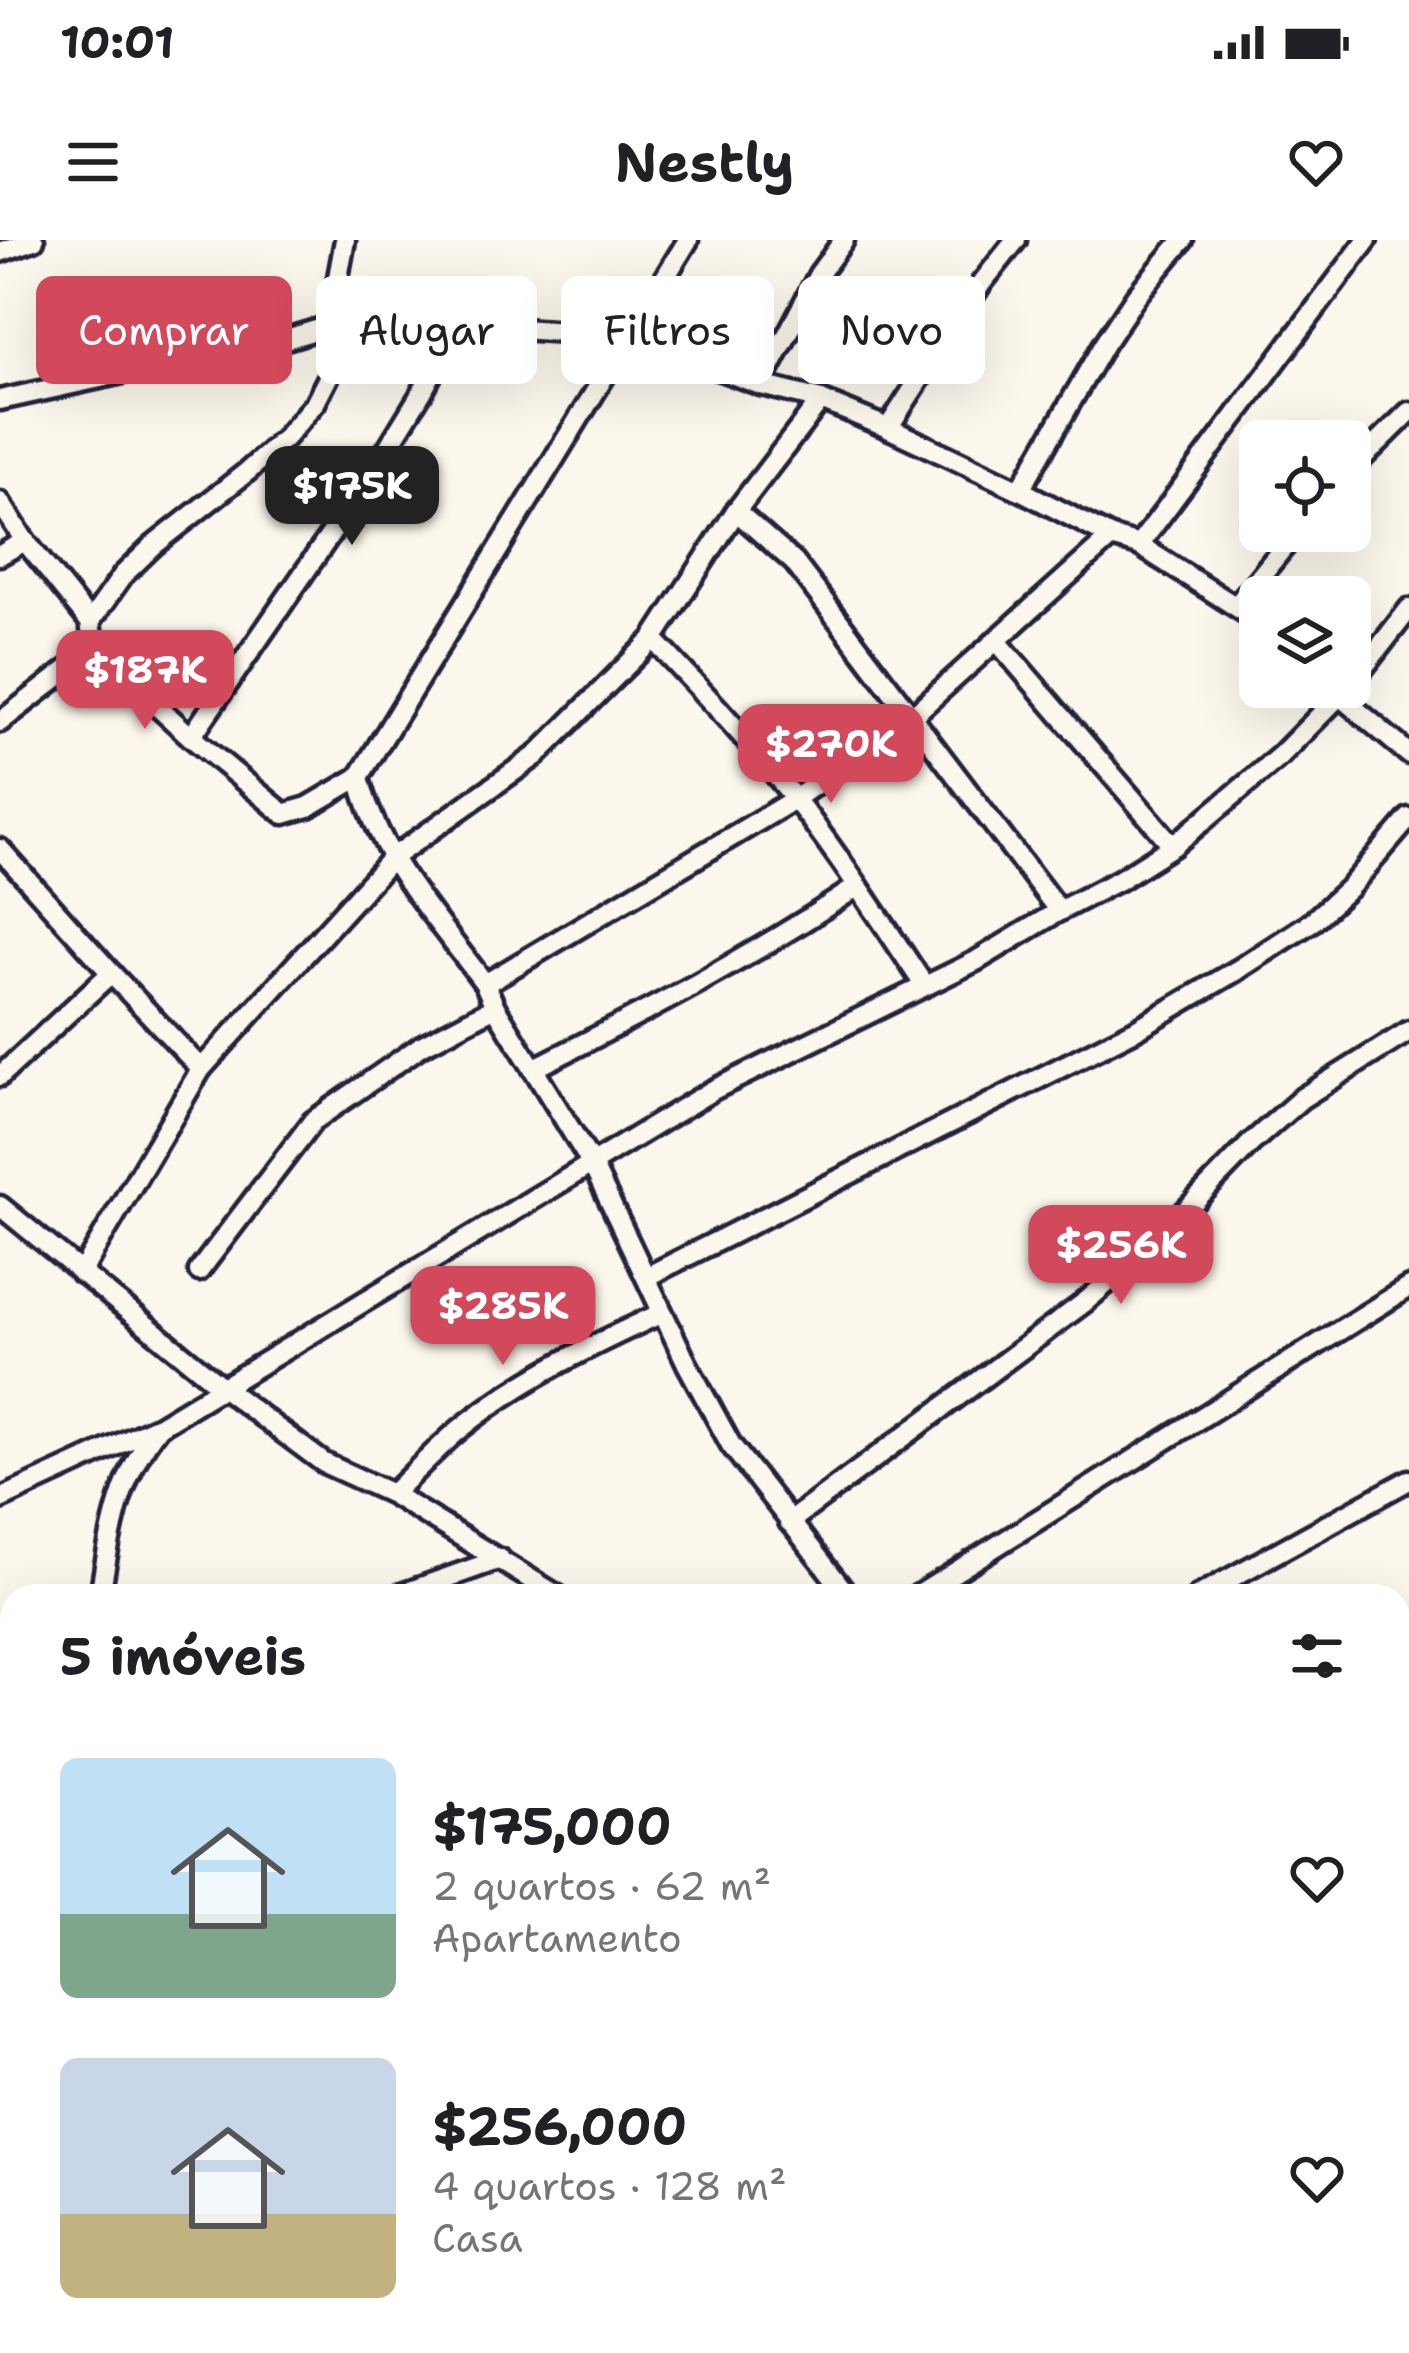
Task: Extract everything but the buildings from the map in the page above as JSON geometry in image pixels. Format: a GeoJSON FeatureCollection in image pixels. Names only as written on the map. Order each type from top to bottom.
{"type":"FeatureCollection","features":[{"type":"Feature","properties":{"kind":"street"},"geometry":{"type":"LineString","coordinates":[[0,252],[34,240]]}},
{"type":"Feature","properties":{"kind":"street"},"geometry":{"type":"LineString","coordinates":[[338,276],[345,240]]}},
{"type":"Feature","properties":{"kind":"street"},"geometry":{"type":"LineString","coordinates":[[844,240],[819,274],[761,385],[821,400],[888,428],[1111,537],[1139,545],[1237,605],[1280,552]]}},
{"type":"Feature","properties":{"kind":"street"},"geometry":{"type":"LineString","coordinates":[[888,428],[981,284],[1016,240]]}},
{"type":"Feature","properties":{"kind":"street"},"geometry":{"type":"LineString","coordinates":[[1020,490],[1104,344],[1183,240]]}},
{"type":"Feature","properties":{"kind":"street"},"geometry":{"type":"LineString","coordinates":[[1139,545],[1367,240]]}},
{"type":"Feature","properties":{"kind":"street"},"geometry":{"type":"LineString","coordinates":[[662,276],[681,242]]}},
{"type":"Feature","properties":{"kind":"street"},"geometry":{"type":"LineString","coordinates":[[0,400],[266,345],[316,330]]}},
{"type":"Feature","properties":{"kind":"street"},"geometry":{"type":"LineString","coordinates":[[90,622],[123,575],[153,546],[285,438],[325,384]]}},
{"type":"Feature","properties":{"kind":"street"},"geometry":{"type":"LineString","coordinates":[[191,737],[370,477],[426,384]]}},
{"type":"Feature","properties":{"kind":"street"},"geometry":{"type":"LineString","coordinates":[[0,502],[90,622],[94,650],[284,814],[297,813],[359,777],[600,384]]}},
{"type":"Feature","properties":{"kind":"street"},"geometry":{"type":"LineString","coordinates":[[81,1273],[201,1069],[392,858],[537,755],[653,639],[736,511],[821,400]]}},
{"type":"Feature","properties":{"kind":"street"},"geometry":{"type":"LineString","coordinates":[[1371,449],[1409,412]]}},
{"type":"Feature","properties":{"kind":"street"},"geometry":{"type":"LineString","coordinates":[[736,511],[794,562],[1059,911]]}},
{"type":"Feature","properties":{"kind":"street"},"geometry":{"type":"LineString","coordinates":[[485,984],[795,799],[910,718],[1111,537]]}},
{"type":"Feature","properties":{"kind":"street"},"geometry":{"type":"LineString","coordinates":[[0,555],[25,541]]}},
{"type":"Feature","properties":{"kind":"street"},"geometry":{"type":"LineString","coordinates":[[1371,654],[1409,608]]}},
{"type":"Feature","properties":{"kind":"street"},"geometry":{"type":"LineString","coordinates":[[653,639],[795,799],[924,985]]}},
{"type":"Feature","properties":{"kind":"street"},"geometry":{"type":"LineString","coordinates":[[996,640],[1173,846]]}},
{"type":"Feature","properties":{"kind":"street"},"geometry":{"type":"LineString","coordinates":[[0,722],[94,650]]}},
{"type":"Feature","properties":{"kind":"street"},"geometry":{"type":"LineString","coordinates":[[0,1499],[159,1426],[713,1090],[976,961],[1119,880],[1173,846],[1280,756],[1324,708]]}},
{"type":"Feature","properties":{"kind":"street"},"geometry":{"type":"LineString","coordinates":[[1362,708],[1409,754]]}},
{"type":"Feature","properties":{"kind":"street"},"geometry":{"type":"LineString","coordinates":[[359,777],[365,803],[392,858],[485,984],[592,1164],[731,1445],[838,1584]]}},
{"type":"Feature","properties":{"kind":"street"},"geometry":{"type":"LineString","coordinates":[[646,1277],[1135,1030],[1239,969],[1313,921],[1409,818]]}},
{"type":"Feature","properties":{"kind":"street"},"geometry":{"type":"LineString","coordinates":[[0,849],[201,1069]]}},
{"type":"Feature","properties":{"kind":"street"},"geometry":{"type":"LineString","coordinates":[[533,1070],[709,979],[858,886]]}},
{"type":"Feature","properties":{"kind":"street"},"geometry":{"type":"LineString","coordinates":[[0,1076],[111,973]]}},
{"type":"Feature","properties":{"kind":"street"},"geometry":{"type":"LineString","coordinates":[[199,1270],[313,1121],[421,1046],[495,1006]]}},
{"type":"Feature","properties":{"kind":"street"},"geometry":{"type":"LineString","coordinates":[[789,1522],[1085,1302],[1154,1243],[1251,1142],[1302,1098],[1409,1031]]}},
{"type":"Feature","properties":{"kind":"street"},"geometry":{"type":"LineString","coordinates":[[0,1207],[222,1387],[324,1462],[392,1494],[539,1584]]}},
{"type":"Feature","properties":{"kind":"street"},"geometry":{"type":"LineString","coordinates":[[936,1584],[1409,1287]]}},
{"type":"Feature","properties":{"kind":"street"},"geometry":{"type":"LineString","coordinates":[[392,1494],[460,1429],[502,1400],[608,1337],[662,1313]]}},
{"type":"Feature","properties":{"kind":"street"},"geometry":{"type":"LineString","coordinates":[[102,1584],[126,1479],[138,1452],[159,1426]]}},
{"type":"Feature","properties":{"kind":"street"},"geometry":{"type":"LineString","coordinates":[[1220,1584],[1409,1480]]}},
{"type":"Feature","properties":{"kind":"street"},"geometry":{"type":"LineString","coordinates":[[430,1584],[500,1559]]}}]}
